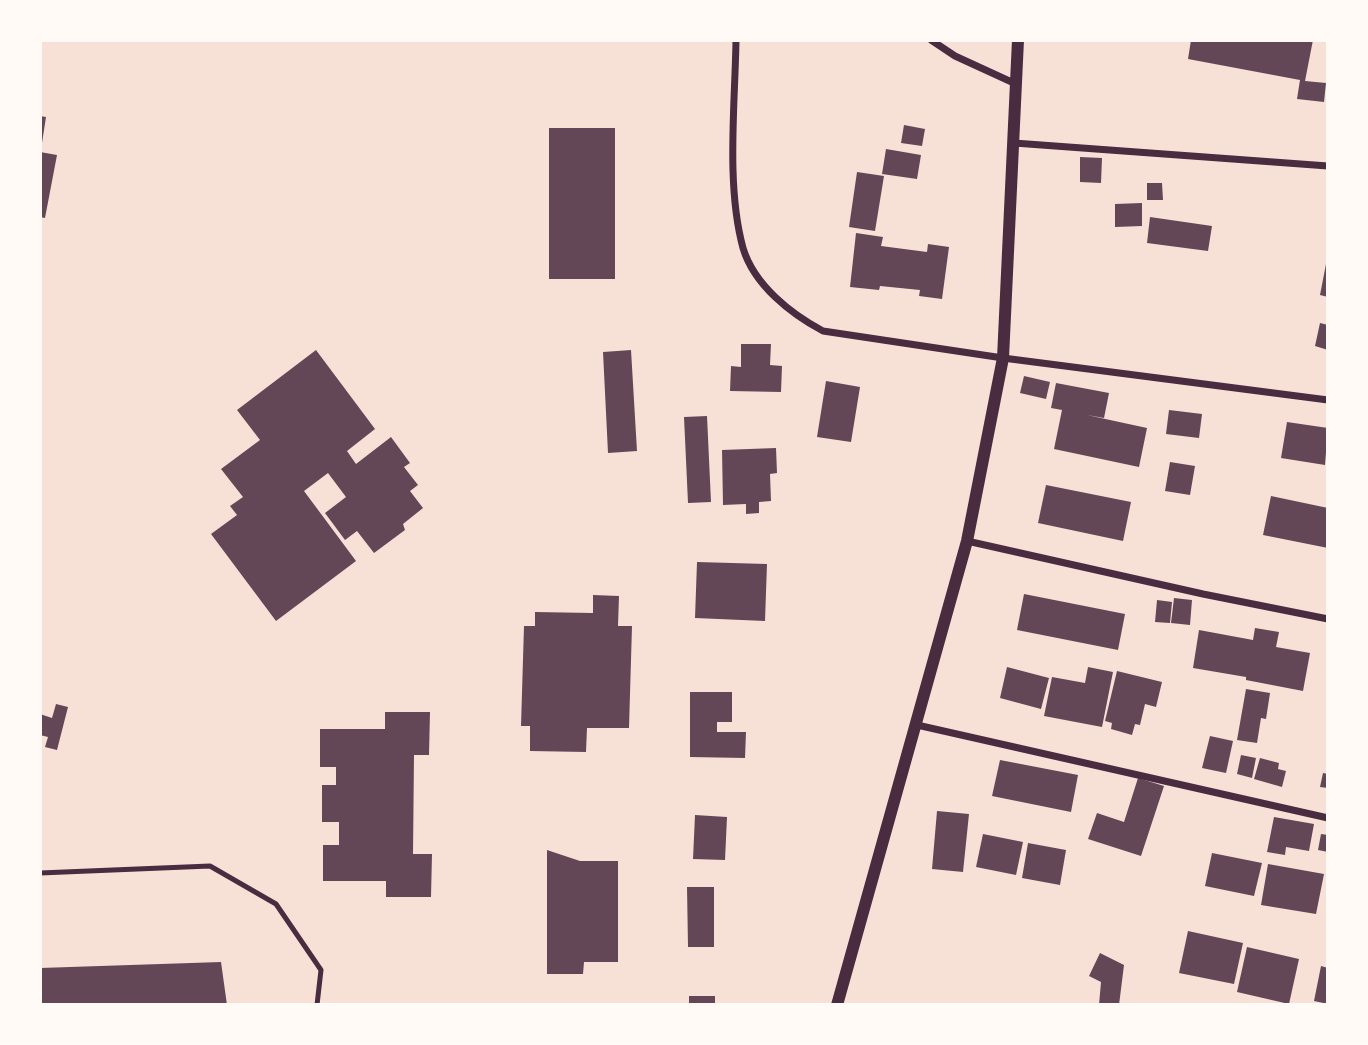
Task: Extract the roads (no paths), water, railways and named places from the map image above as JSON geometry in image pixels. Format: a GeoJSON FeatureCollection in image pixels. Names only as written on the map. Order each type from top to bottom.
{"type":"FeatureCollection","features":[{"type":"Feature","properties":{"kind":"street"},"geometry":{"type":"LineString","coordinates":[[736,40],[733,192],[744,250],[762,283],[799,318],[823,331],[1003,358],[1328,400]]}},
{"type":"Feature","properties":{"kind":"street"},"geometry":{"type":"LineString","coordinates":[[931,40],[955,56],[1016,84]]}},
{"type":"Feature","properties":{"kind":"street"},"geometry":{"type":"LineString","coordinates":[[837,1005],[967,541],[1003,358],[1018,40]]}},
{"type":"Feature","properties":{"kind":"street"},"geometry":{"type":"LineString","coordinates":[[1014,143],[1328,166]]}},
{"type":"Feature","properties":{"kind":"street"},"geometry":{"type":"LineString","coordinates":[[967,541],[1328,619]]}},
{"type":"Feature","properties":{"kind":"street"},"geometry":{"type":"LineString","coordinates":[[917,725],[1328,818]]}},
{"type":"Feature","properties":{"kind":"lane"},"geometry":{"type":"LineString","coordinates":[[40,873],[210,866],[276,904],[321,970],[317,1005]]}}]}
